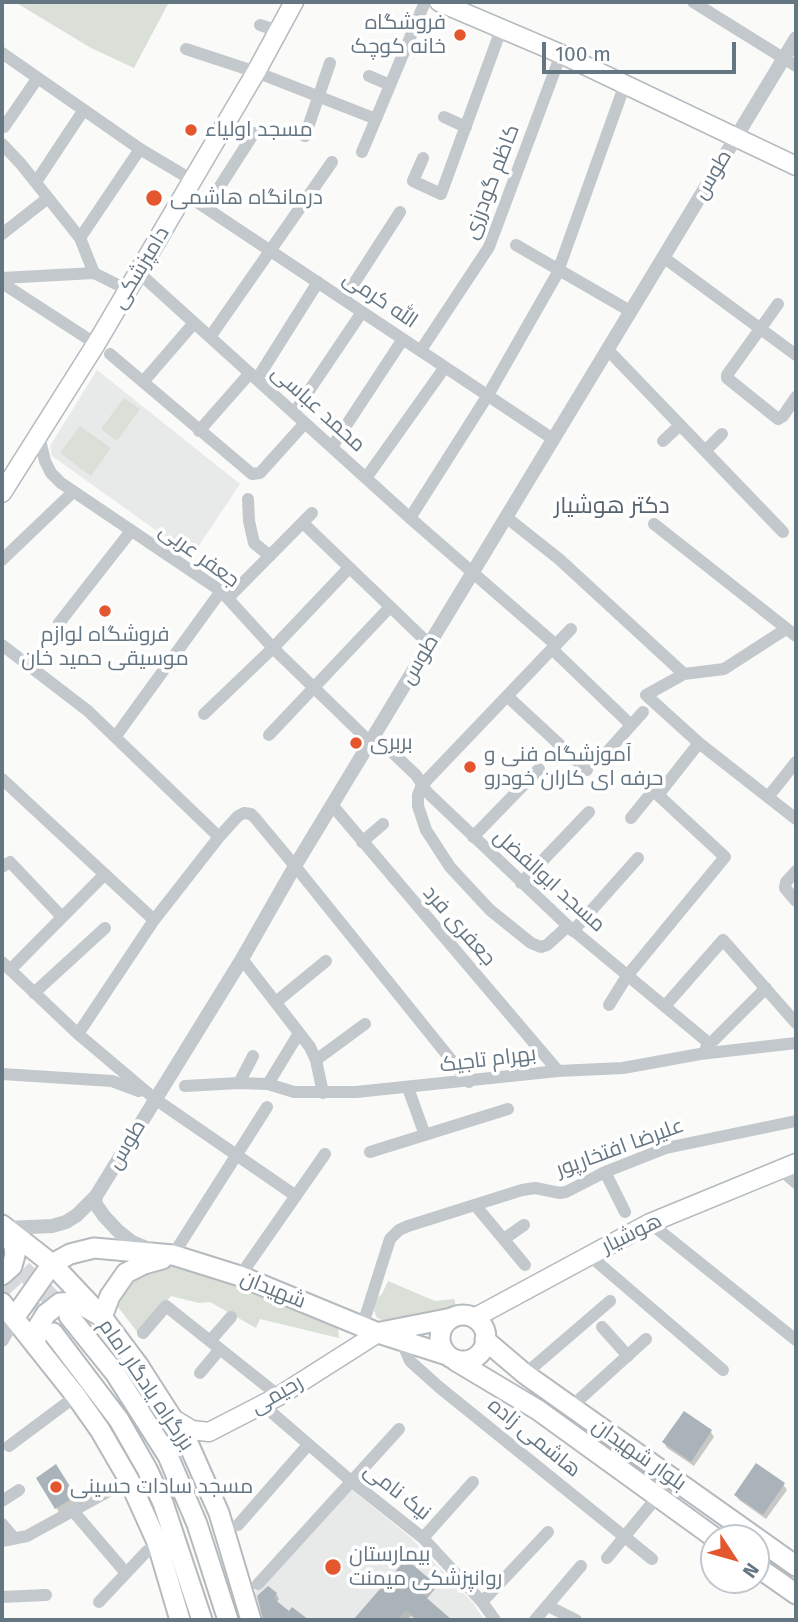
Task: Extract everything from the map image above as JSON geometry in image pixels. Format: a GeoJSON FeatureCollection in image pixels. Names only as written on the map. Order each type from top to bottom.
{"type":"FeatureCollection","features":[{"type":"Feature","properties":{"kind":"main road","name":"دامپزشکی"},"geometry":{"type":"LineString","coordinates":[[3,490],[103,349],[128,290],[294,2]]}},
{"type":"Feature","properties":{"kind":"main road"},"geometry":{"type":"LineString","coordinates":[[439,2],[561,54],[796,166]]}},
{"type":"Feature","properties":{"kind":"main road","name":"هوشیار"},"geometry":{"type":"LineString","coordinates":[[474,1318],[650,1223],[788,1166]]}},
{"type":"Feature","properties":{"kind":"main road"},"geometry":{"type":"LineString","coordinates":[[2,1275],[12,1266],[15,1255],[14,1246],[4,1227]]}},
{"type":"Feature","properties":{"kind":"main road","name":"بزرگراه یادگار امام"},"geometry":{"type":"LineString","coordinates":[[4,1227],[52,1264],[102,1317],[138,1365],[188,1443],[219,1514],[251,1620]]}},
{"type":"Feature","properties":{"kind":"main road","name":"شهیدان"},"geometry":{"type":"LineString","coordinates":[[52,1264],[70,1254],[94,1248],[173,1255],[240,1276],[370,1330],[452,1358]]}},
{"type":"Feature","properties":{"kind":"main road"},"geometry":{"type":"LineString","coordinates":[[36,1346],[36,1330],[46,1314],[60,1303],[77,1302],[102,1317],[110,1296],[127,1273],[144,1264],[173,1255]]}},
{"type":"Feature","properties":{"kind":"main road"},"geometry":{"type":"LineString","coordinates":[[52,1264],[5,1325],[36,1346],[100,1430],[129,1480],[157,1542],[180,1620]]}},
{"type":"Feature","properties":{"kind":"main road"},"geometry":{"type":"LineString","coordinates":[[370,1330],[463,1315],[474,1318],[482,1326],[484,1347],[475,1358],[452,1358],[440,1344],[442,1329],[452,1318]]}},
{"type":"Feature","properties":{"kind":"main road","name":"بزرگراه یادگار امام"},"geometry":{"type":"LineString","coordinates":[[69,1316],[115,1373],[168,1456],[197,1524],[228,1620]]}},
{"type":"Feature","properties":{"kind":"main road"},"geometry":{"type":"LineString","coordinates":[[339,1317],[350,1333],[343,1355]]}},
{"type":"Feature","properties":{"kind":"main road","name":"رحیمی"},"geometry":{"type":"LineString","coordinates":[[172,1418],[192,1430],[209,1432],[271,1400],[343,1355],[370,1330]]}},
{"type":"Feature","properties":{"kind":"main road","name":"بزرگراه یادگار امام"},"geometry":{"type":"LineString","coordinates":[[53,1332],[119,1420],[147,1469],[163,1503],[202,1620]]}},
{"type":"Feature","properties":{"kind":"main road","name":"بلوار شهیدان"},"geometry":{"type":"LineString","coordinates":[[485,1340],[571,1408],[796,1566]]}},
{"type":"Feature","properties":{"kind":"main road","name":"بلوار شهیدان"},"geometry":{"type":"LineString","coordinates":[[452,1358],[537,1410],[700,1527]]}},
{"type":"Feature","properties":{"kind":"main road"},"geometry":{"type":"LineString","coordinates":[[770,1576],[796,1594]]}},
{"type":"Feature","properties":{"kind":"street"},"geometry":{"type":"LineString","coordinates":[[362,152],[425,2]]}},
{"type":"Feature","properties":{"kind":"street"},"geometry":{"type":"LineString","coordinates":[[693,2],[790,62]]}},
{"type":"Feature","properties":{"kind":"street"},"geometry":{"type":"LineString","coordinates":[[260,25],[278,31]]}},
{"type":"Feature","properties":{"kind":"street"},"geometry":{"type":"LineString","coordinates":[[423,159],[413,181],[441,194],[502,27]]}},
{"type":"Feature","properties":{"kind":"street","name":"طوس"},"geometry":{"type":"LineString","coordinates":[[4,1227],[52,1226],[66,1222],[96,1196],[242,959],[295,866],[736,136],[790,62],[796,38]]}},
{"type":"Feature","properties":{"kind":"street"},"geometry":{"type":"LineString","coordinates":[[186,49],[256,72],[376,119]]}},
{"type":"Feature","properties":{"kind":"street","name":"الله کرمی"},"geometry":{"type":"LineString","coordinates":[[2,52],[140,149],[189,187],[206,208],[553,439]]}},
{"type":"Feature","properties":{"kind":"street","name":"کاظم گودرزی"},"geometry":{"type":"LineString","coordinates":[[421,350],[489,247],[561,54]]}},
{"type":"Feature","properties":{"kind":"street"},"geometry":{"type":"LineString","coordinates":[[305,136],[330,63]]}},
{"type":"Feature","properties":{"kind":"street"},"geometry":{"type":"LineString","coordinates":[[369,76],[390,85]]}},
{"type":"Feature","properties":{"kind":"street"},"geometry":{"type":"LineString","coordinates":[[4,127],[37,79]]}},
{"type":"Feature","properties":{"kind":"street"},"geometry":{"type":"LineString","coordinates":[[410,518],[488,395],[559,270],[625,84]]}},
{"type":"Feature","properties":{"kind":"street"},"geometry":{"type":"LineString","coordinates":[[36,182],[83,110]]}},
{"type":"Feature","properties":{"kind":"street"},"geometry":{"type":"LineString","coordinates":[[444,117],[466,127]]}},
{"type":"Feature","properties":{"kind":"street"},"geometry":{"type":"LineString","coordinates":[[206,208],[254,133]]}},
{"type":"Feature","properties":{"kind":"street"},"geometry":{"type":"LineString","coordinates":[[2,144],[80,238],[94,273]]}},
{"type":"Feature","properties":{"kind":"street"},"geometry":{"type":"LineString","coordinates":[[80,238],[140,149]]}},
{"type":"Feature","properties":{"kind":"street"},"geometry":{"type":"LineString","coordinates":[[210,337],[332,162]]}},
{"type":"Feature","properties":{"kind":"street"},"geometry":{"type":"LineString","coordinates":[[2,234],[48,198]]}},
{"type":"Feature","properties":{"kind":"street"},"geometry":{"type":"LineString","coordinates":[[344,299],[400,212]]}},
{"type":"Feature","properties":{"kind":"street"},"geometry":{"type":"LineString","coordinates":[[516,245],[630,311]]}},
{"type":"Feature","properties":{"kind":"street"},"geometry":{"type":"LineString","coordinates":[[663,257],[796,355]]}},
{"type":"Feature","properties":{"kind":"street","name":"محمد عباسی"},"geometry":{"type":"LineString","coordinates":[[138,272],[554,647],[631,724]]}},
{"type":"Feature","properties":{"kind":"street"},"geometry":{"type":"LineString","coordinates":[[2,278],[94,273],[128,290]]}},
{"type":"Feature","properties":{"kind":"street"},"geometry":{"type":"LineString","coordinates":[[199,431],[253,376],[318,282]]}},
{"type":"Feature","properties":{"kind":"street"},"geometry":{"type":"LineString","coordinates":[[2,283],[103,349],[248,471],[260,473],[305,423]]}},
{"type":"Feature","properties":{"kind":"street"},"geometry":{"type":"LineString","coordinates":[[778,304],[727,378],[778,419],[796,397]]}},
{"type":"Feature","properties":{"kind":"street"},"geometry":{"type":"LineString","coordinates":[[294,413],[362,312]]}},
{"type":"Feature","properties":{"kind":"street"},"geometry":{"type":"LineString","coordinates":[[143,382],[194,323]]}},
{"type":"Feature","properties":{"kind":"street"},"geometry":{"type":"LineString","coordinates":[[332,447],[403,339]]}},
{"type":"Feature","properties":{"kind":"street"},"geometry":{"type":"LineString","coordinates":[[607,349],[783,532]]}},
{"type":"Feature","properties":{"kind":"street"},"geometry":{"type":"LineString","coordinates":[[366,478],[445,367]]}},
{"type":"Feature","properties":{"kind":"street"},"geometry":{"type":"LineString","coordinates":[[663,441],[680,425]]}},
{"type":"Feature","properties":{"kind":"street"},"geometry":{"type":"LineString","coordinates":[[705,451],[722,434]]}},
{"type":"Feature","properties":{"kind":"street","name":"جعفر عربی"},"geometry":{"type":"LineString","coordinates":[[39,436],[44,461],[51,473],[73,492],[224,595],[312,688],[372,739]]}},
{"type":"Feature","properties":{"kind":"street"},"geometry":{"type":"LineString","coordinates":[[2,560],[73,492]]}},
{"type":"Feature","properties":{"kind":"street"},"geometry":{"type":"LineString","coordinates":[[248,499],[254,543],[270,556]]}},
{"type":"Feature","properties":{"kind":"street"},"geometry":{"type":"LineString","coordinates":[[116,736],[224,595],[270,556],[312,513]]}},
{"type":"Feature","properties":{"kind":"street"},"geometry":{"type":"LineString","coordinates":[[506,517],[559,559],[684,674]]}},
{"type":"Feature","properties":{"kind":"street"},"geometry":{"type":"LineString","coordinates":[[303,523],[429,643]]}},
{"type":"Feature","properties":{"kind":"street"},"geometry":{"type":"LineString","coordinates":[[654,524],[793,633],[724,669],[684,674],[646,695],[699,743],[796,819]]}},
{"type":"Feature","properties":{"kind":"street"},"geometry":{"type":"LineString","coordinates":[[60,623],[131,531]]}},
{"type":"Feature","properties":{"kind":"street"},"geometry":{"type":"LineString","coordinates":[[204,714],[273,649],[349,568]]}},
{"type":"Feature","properties":{"kind":"street"},"geometry":{"type":"LineString","coordinates":[[269,735],[390,607]]}},
{"type":"Feature","properties":{"kind":"street"},"geometry":{"type":"LineString","coordinates":[[571,629],[422,785],[418,806],[426,831],[450,867],[490,910],[531,943],[541,947],[570,928],[638,858]]}},
{"type":"Feature","properties":{"kind":"street"},"geometry":{"type":"LineString","coordinates":[[2,645],[61,689],[116,736],[219,837]]}},
{"type":"Feature","properties":{"kind":"street"},"geometry":{"type":"LineString","coordinates":[[507,696],[587,770]]}},
{"type":"Feature","properties":{"kind":"street"},"geometry":{"type":"LineString","coordinates":[[608,751],[643,712]]}},
{"type":"Feature","properties":{"kind":"street","name":"مسجد ابوالفضل"},"geometry":{"type":"LineString","coordinates":[[372,739],[416,775],[427,792],[570,928],[710,1044]]}},
{"type":"Feature","properties":{"kind":"street"},"geometry":{"type":"LineString","coordinates":[[658,795],[699,743]]}},
{"type":"Feature","properties":{"kind":"street"},"geometry":{"type":"LineString","coordinates":[[768,797],[796,762]]}},
{"type":"Feature","properties":{"kind":"street"},"geometry":{"type":"LineString","coordinates":[[473,837],[539,769]]}},
{"type":"Feature","properties":{"kind":"street"},"geometry":{"type":"LineString","coordinates":[[2,779],[153,920]]}},
{"type":"Feature","properties":{"kind":"street"},"geometry":{"type":"LineString","coordinates":[[609,1005],[627,976],[726,857],[658,795],[652,793],[631,818]]}},
{"type":"Feature","properties":{"kind":"street","name":"جعفری فرد"},"geometry":{"type":"LineString","coordinates":[[332,805],[558,1071]]}},
{"type":"Feature","properties":{"kind":"street"},"geometry":{"type":"LineString","coordinates":[[521,883],[589,812]]}},
{"type":"Feature","properties":{"kind":"street"},"geometry":{"type":"LineString","coordinates":[[78,1034],[153,920],[219,837],[244,813],[251,814],[295,866],[470,1082]]}},
{"type":"Feature","properties":{"kind":"street"},"geometry":{"type":"LineString","coordinates":[[362,842],[383,824]]}},
{"type":"Feature","properties":{"kind":"street"},"geometry":{"type":"LineString","coordinates":[[2,867],[10,862],[62,917]]}},
{"type":"Feature","properties":{"kind":"street"},"geometry":{"type":"LineString","coordinates":[[796,871],[786,882],[785,888],[796,901]]}},
{"type":"Feature","properties":{"kind":"street"},"geometry":{"type":"LineString","coordinates":[[105,874],[62,917],[6,966],[78,1034],[155,1099],[296,1196]]}},
{"type":"Feature","properties":{"kind":"street"},"geometry":{"type":"LineString","coordinates":[[34,993],[105,928]]}},
{"type":"Feature","properties":{"kind":"street"},"geometry":{"type":"LineString","coordinates":[[665,1006],[723,940],[796,1023]]}},
{"type":"Feature","properties":{"kind":"street"},"geometry":{"type":"LineString","coordinates":[[242,959],[299,1033],[316,1060],[323,1093]]}},
{"type":"Feature","properties":{"kind":"street"},"geometry":{"type":"LineString","coordinates":[[276,1002],[326,961]]}},
{"type":"Feature","properties":{"kind":"street"},"geometry":{"type":"LineString","coordinates":[[700,1054],[766,988]]}},
{"type":"Feature","properties":{"kind":"street"},"geometry":{"type":"LineString","coordinates":[[316,1060],[365,1024]]}},
{"type":"Feature","properties":{"kind":"street"},"geometry":{"type":"LineString","coordinates":[[268,1084],[299,1033]]}},
{"type":"Feature","properties":{"kind":"street","name":"بهرام تاجیک"},"geometry":{"type":"LineString","coordinates":[[185,1086],[268,1084],[287,1091],[323,1093],[408,1088],[558,1071],[623,1068],[700,1054],[796,1043]]}},
{"type":"Feature","properties":{"kind":"street"},"geometry":{"type":"LineString","coordinates":[[239,1083],[253,1056]]}},
{"type":"Feature","properties":{"kind":"street"},"geometry":{"type":"LineString","coordinates":[[2,1074],[112,1081],[155,1099]]}},
{"type":"Feature","properties":{"kind":"street"},"geometry":{"type":"LineString","coordinates":[[408,1088],[425,1135]]}},
{"type":"Feature","properties":{"kind":"street"},"geometry":{"type":"LineString","coordinates":[[96,1196],[96,1203],[104,1216],[132,1242],[173,1255],[267,1107]]}},
{"type":"Feature","properties":{"kind":"street"},"geometry":{"type":"LineString","coordinates":[[370,1152],[508,1109]]}},
{"type":"Feature","properties":{"kind":"street","name":"علیرضا افتخارپور"},"geometry":{"type":"LineString","coordinates":[[370,1330],[390,1239],[399,1230],[535,1188],[566,1192],[605,1172],[666,1148],[796,1121]]}},
{"type":"Feature","properties":{"kind":"street"},"geometry":{"type":"LineString","coordinates":[[240,1276],[325,1154]]}},
{"type":"Feature","properties":{"kind":"street"},"geometry":{"type":"LineString","coordinates":[[788,1166],[796,1182]]}},
{"type":"Feature","properties":{"kind":"street"},"geometry":{"type":"LineString","coordinates":[[605,1172],[625,1212]]}},
{"type":"Feature","properties":{"kind":"street"},"geometry":{"type":"LineString","coordinates":[[475,1205],[525,1265]]}},
{"type":"Feature","properties":{"kind":"street"},"geometry":{"type":"LineString","coordinates":[[650,1223],[796,1340]]}},
{"type":"Feature","properties":{"kind":"street"},"geometry":{"type":"LineString","coordinates":[[504,1239],[524,1225]]}},
{"type":"Feature","properties":{"kind":"street"},"geometry":{"type":"LineString","coordinates":[[589,1255],[723,1370]]}},
{"type":"Feature","properties":{"kind":"street"},"geometry":{"type":"LineString","coordinates":[[525,1374],[610,1301]]}},
{"type":"Feature","properties":{"kind":"street","name":"نیک نامی"},"geometry":{"type":"LineString","coordinates":[[143,1333],[166,1307],[215,1345],[271,1400],[308,1445],[423,1538],[482,1602],[495,1620]]}},
{"type":"Feature","properties":{"kind":"street"},"geometry":{"type":"LineString","coordinates":[[200,1373],[230,1317]]}},
{"type":"Feature","properties":{"kind":"street"},"geometry":{"type":"LineString","coordinates":[[602,1327],[628,1356]]}},
{"type":"Feature","properties":{"kind":"street"},"geometry":{"type":"LineString","coordinates":[[571,1408],[646,1339]]}},
{"type":"Feature","properties":{"kind":"street","name":"هاشمی زاده"},"geometry":{"type":"LineString","coordinates":[[401,1340],[410,1361],[439,1387],[652,1559]]}},
{"type":"Feature","properties":{"kind":"street"},"geometry":{"type":"LineString","coordinates":[[9,1446],[76,1396]]}},
{"type":"Feature","properties":{"kind":"street"},"geometry":{"type":"LineString","coordinates":[[258,1584],[399,1429]]}},
{"type":"Feature","properties":{"kind":"street"},"geometry":{"type":"LineString","coordinates":[[238,1525],[308,1445]]}},
{"type":"Feature","properties":{"kind":"street"},"geometry":{"type":"LineString","coordinates":[[2,1524],[8,1540],[27,1536],[129,1480]]}},
{"type":"Feature","properties":{"kind":"street"},"geometry":{"type":"LineString","coordinates":[[423,1538],[473,1482]]}},
{"type":"Feature","properties":{"kind":"street"},"geometry":{"type":"LineString","coordinates":[[2,1501],[19,1490]]}},
{"type":"Feature","properties":{"kind":"street"},"geometry":{"type":"LineString","coordinates":[[607,1558],[657,1497]]}},
{"type":"Feature","properties":{"kind":"street"},"geometry":{"type":"LineString","coordinates":[[73,1511],[126,1573]]}},
{"type":"Feature","properties":{"kind":"street"},"geometry":{"type":"LineString","coordinates":[[482,1602],[548,1532]]}},
{"type":"Feature","properties":{"kind":"street"},"geometry":{"type":"LineString","coordinates":[[99,1602],[147,1550]]}},
{"type":"Feature","properties":{"kind":"street"},"geometry":{"type":"LineString","coordinates":[[535,1620],[581,1566]]}},
{"type":"Feature","properties":{"kind":"street"},"geometry":{"type":"LineString","coordinates":[[2,1597],[46,1595]]}},
{"type":"Feature","properties":{"kind":"street"},"geometry":{"type":"LineString","coordinates":[[548,1606],[576,1620]]}},
{"type":"Feature","properties":{"kind":"shaded area"},"geometry":{"type":"Polygon","coordinates":[[[15,2],[169,2],[134,68],[91,48],[15,2]]]}},
{"type":"Feature","properties":{"kind":"shaded area"},"geometry":{"type":"Polygon","coordinates":[[[97,370],[240,484],[192,556],[52,456],[50,446],[97,370]]]}},
{"type":"Feature","properties":{"kind":"shaded area"},"geometry":{"type":"Polygon","coordinates":[[[124,398],[140,409],[117,441],[101,429],[124,398]]]}},
{"type":"Feature","properties":{"kind":"shaded area"},"geometry":{"type":"Polygon","coordinates":[[[80,426],[111,448],[91,476],[60,453],[80,426]]]}},
{"type":"Feature","properties":{"kind":"shaded area"},"geometry":{"type":"Polygon","coordinates":[[[164,1262],[231,1276],[338,1325],[339,1338],[260,1319],[256,1328],[210,1302],[199,1303],[171,1296],[138,1333],[118,1307],[132,1280],[164,1262]]]}},
{"type":"Feature","properties":{"kind":"shaded area"},"geometry":{"type":"Polygon","coordinates":[[[388,1281],[435,1301],[454,1299],[458,1312],[393,1325],[377,1318],[374,1311],[376,1299],[382,1294],[388,1281]]]}},
{"type":"Feature","properties":{"kind":"shaded area","name":"بیمارستان روانپزشکی میمنت"},"geometry":{"type":"Polygon","coordinates":[[[351,1489],[411,1538],[474,1604],[484,1620],[259,1620],[251,1596],[351,1489]]]}},
{"type":"Feature","properties":{"kind":"building"},"geometry":{"type":"Polygon","coordinates":[[[684,1411],[712,1430],[691,1462],[662,1442],[684,1411]]]}},
{"type":"Feature","properties":{"kind":"building"},"geometry":{"type":"Polygon","coordinates":[[[756,1463],[785,1483],[763,1515],[734,1495],[756,1463]]]}},
{"type":"Feature","properties":{"kind":"building","name":"مسجد سادات حسینی"},"geometry":{"type":"Polygon","coordinates":[[[56,1464],[76,1496],[55,1509],[36,1478],[56,1464]]]}},
{"type":"Feature","properties":{"kind":"building"},"geometry":{"type":"Polygon","coordinates":[[[406,1559],[432,1581],[421,1593],[452,1620],[418,1620],[406,1610],[397,1620],[353,1620],[406,1559]]]}},
{"type":"Feature","properties":{"kind":"building"},"geometry":{"type":"Polygon","coordinates":[[[268,1586],[277,1593],[273,1598],[289,1611],[292,1607],[309,1620],[263,1620],[257,1596],[268,1586]]]}},
{"type":"Feature","properties":{"kind":"tunnel"},"geometry":{"type":"LineString","coordinates":[[2,1249],[68,1315]]}},
{"type":"Feature","properties":{"kind":"tunnel"},"geometry":{"type":"LineString","coordinates":[[2,1275],[52,1331]]}},
{"type":"Feature","properties":{"kind":"place","name":"فروشگاه خانه کوچک"},"geometry":{"type":"Point","coordinates":[460,35]}},
{"type":"Feature","properties":{"kind":"place","name":"مسجد اولیاء"},"geometry":{"type":"Point","coordinates":[191,130]}},
{"type":"Feature","properties":{"kind":"place","name":"درمانگاه هاشمی"},"geometry":{"type":"Point","coordinates":[154,198]}},
{"type":"Feature","properties":{"kind":"place","name":"فروشگاه لوازم موسیقی حمید خان"},"geometry":{"type":"Point","coordinates":[105,611]}},
{"type":"Feature","properties":{"kind":"place","name":"بربری"},"geometry":{"type":"Point","coordinates":[356,743]}},
{"type":"Feature","properties":{"kind":"place","name":"آموزشگاه فنی و حرفه ای کاران خودرو"},"geometry":{"type":"Point","coordinates":[470,767]}},
{"type":"Feature","properties":{"kind":"place","name":"مسجد سادات حسینی"},"geometry":{"type":"Point","coordinates":[56,1487]}},
{"type":"Feature","properties":{"kind":"place","name":"بیمارستان روانپزشکی میمنت"},"geometry":{"type":"Point","coordinates":[333,1567]}},
{"type":"Feature","properties":{"kind":"district","name":"دکتر هوشیار"},"geometry":{"type":"Point","coordinates":[612,507]}}]}
